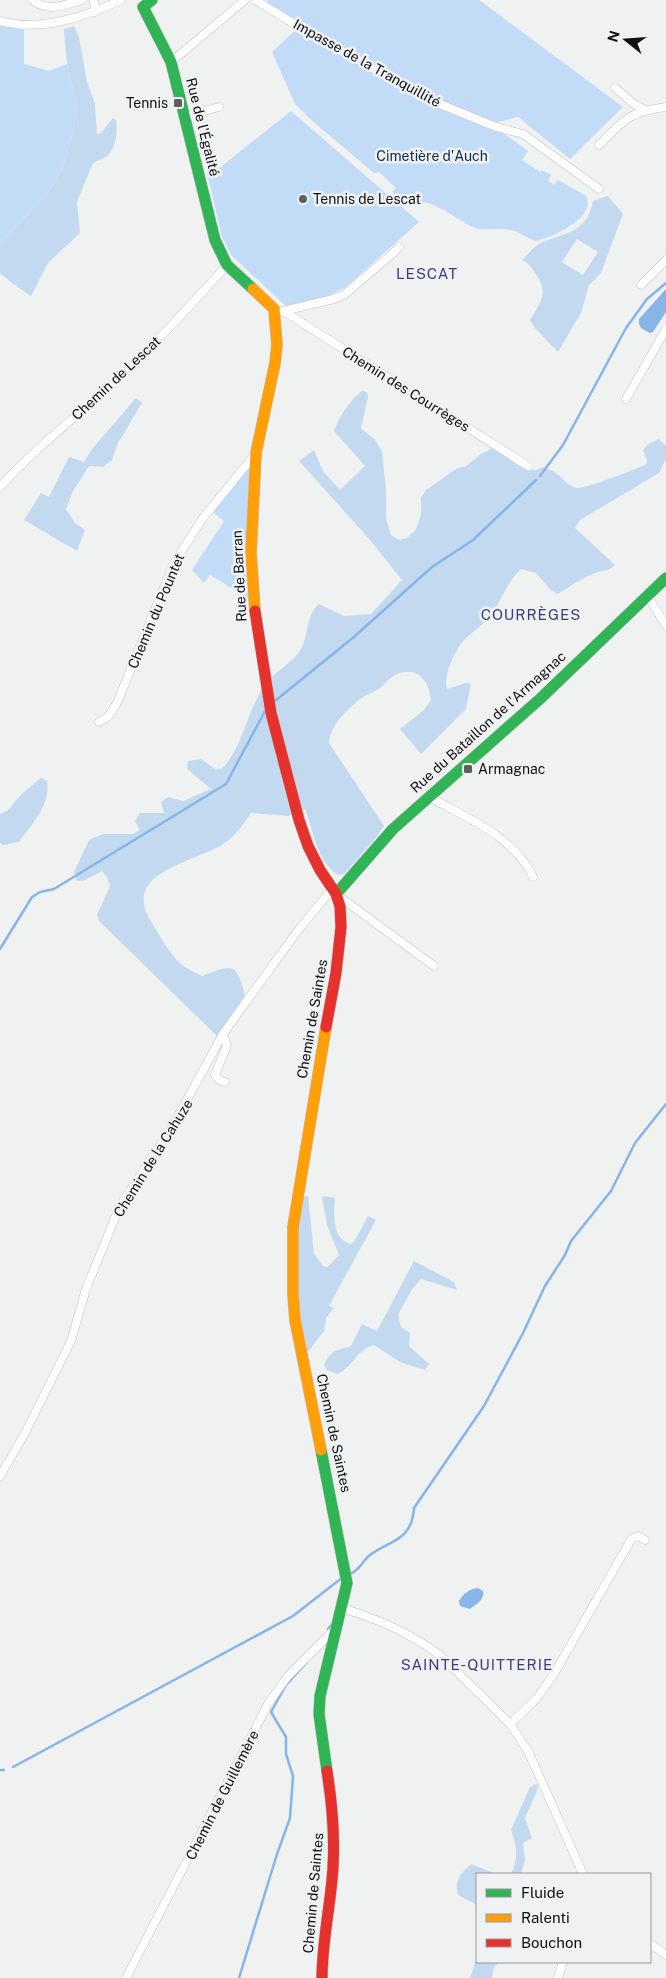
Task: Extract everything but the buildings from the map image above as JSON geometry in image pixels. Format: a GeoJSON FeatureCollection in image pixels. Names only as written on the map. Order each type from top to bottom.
{"type":"FeatureCollection","features":[{"type":"Feature","properties":{"kind":"street"},"geometry":{"type":"LineString","coordinates":[[32,0],[39,5],[50,8],[82,0]]}},
{"type":"Feature","properties":{"kind":"street"},"geometry":{"type":"LineString","coordinates":[[94,0],[95,12]]}},
{"type":"Feature","properties":{"kind":"street"},"geometry":{"type":"LineString","coordinates":[[0,21],[16,24],[58,22],[95,12],[121,0]]}},
{"type":"Feature","properties":{"kind":"street"},"geometry":{"type":"LineString","coordinates":[[171,62],[245,0]]}},
{"type":"Feature","properties":{"kind":"street","name":"Impasse de la Tranquillité"},"geometry":{"type":"LineString","coordinates":[[255,0],[426,98],[496,127],[523,134],[599,189]]}},
{"type":"Feature","properties":{"kind":"street","name":"Rue de l'Égalité"},"geometry":{"type":"LineString","coordinates":[[145,2],[171,62],[186,116],[215,240],[227,265]]}},
{"type":"Feature","properties":{"kind":"street"},"geometry":{"type":"LineString","coordinates":[[616,88],[634,104],[645,110]]}},
{"type":"Feature","properties":{"kind":"street"},"geometry":{"type":"LineString","coordinates":[[186,116],[219,107]]}},
{"type":"Feature","properties":{"kind":"street"},"geometry":{"type":"LineString","coordinates":[[599,144],[635,113],[666,107]]}},
{"type":"Feature","properties":{"kind":"street"},"geometry":{"type":"LineString","coordinates":[[227,265],[279,311],[344,295],[399,247]]}},
{"type":"Feature","properties":{"kind":"street"},"geometry":{"type":"LineString","coordinates":[[640,285],[666,260]]}},
{"type":"Feature","properties":{"kind":"street","name":"Chemin de Lescat"},"geometry":{"type":"LineString","coordinates":[[0,487],[29,458],[121,376],[173,325],[227,265]]}},
{"type":"Feature","properties":{"kind":"street","name":"Rue de Barran"},"geometry":{"type":"LineString","coordinates":[[279,311],[275,363],[256,453],[251,552],[253,598],[271,713],[299,820],[308,846],[320,870],[334,891]]}},
{"type":"Feature","properties":{"kind":"street","name":"Chemin des Courrèges"},"geometry":{"type":"LineString","coordinates":[[279,311],[528,466]]}},
{"type":"Feature","properties":{"kind":"street"},"geometry":{"type":"LineString","coordinates":[[626,399],[666,329]]}},
{"type":"Feature","properties":{"kind":"street","name":"Chemin du Pountet"},"geometry":{"type":"LineString","coordinates":[[99,722],[108,717],[117,703],[165,582],[189,537],[256,453]]}},
{"type":"Feature","properties":{"kind":"street","name":"Rue du Bataillon de l'Armagnac"},"geometry":{"type":"LineString","coordinates":[[334,891],[393,829],[428,796],[541,698],[666,578]]}},
{"type":"Feature","properties":{"kind":"street"},"geometry":{"type":"LineString","coordinates":[[647,595],[666,626]]}},
{"type":"Feature","properties":{"kind":"street"},"geometry":{"type":"LineString","coordinates":[[428,796],[505,841],[527,863],[534,877]]}},
{"type":"Feature","properties":{"kind":"street"},"geometry":{"type":"LineString","coordinates":[[334,891],[434,966]]}},
{"type":"Feature","properties":{"kind":"street","name":"Chemin de la Cahuze"},"geometry":{"type":"LineString","coordinates":[[0,1476],[24,1435],[71,1341],[86,1289],[120,1206],[172,1127],[223,1034],[296,933],[334,891]]}},
{"type":"Feature","properties":{"kind":"street","name":"Chemin de Saintes"},"geometry":{"type":"LineString","coordinates":[[322,1978],[322,1956],[333,1868],[334,1815],[319,1714],[320,1696],[347,1583],[295,1320],[293,1228],[319,1062],[340,945],[340,906],[334,891]]}},
{"type":"Feature","properties":{"kind":"street"},"geometry":{"type":"LineString","coordinates":[[223,1034],[227,1045],[215,1074],[216,1078],[225,1082]]}},
{"type":"Feature","properties":{"kind":"street"},"geometry":{"type":"LineString","coordinates":[[510,1724],[537,1698],[554,1674],[632,1538],[639,1536],[645,1540]]}},
{"type":"Feature","properties":{"kind":"street"},"geometry":{"type":"LineString","coordinates":[[342,1608],[395,1626],[430,1648],[440,1655],[510,1724],[534,1762],[583,1873]]}},
{"type":"Feature","properties":{"kind":"street","name":"Chemin de Guillemère"},"geometry":{"type":"LineString","coordinates":[[126,1978],[268,1704],[287,1677],[338,1626]]}},
{"type":"Feature","properties":{"kind":"street"},"geometry":{"type":"LineString","coordinates":[[651,1944],[666,1955]]}},
{"type":"Feature","properties":{"kind":"street"},"geometry":{"type":"LineString","coordinates":[[558,1978],[563,1963]]}},
{"type":"Feature","properties":{"kind":"green space","name":"Cimetière d'Auch"},"geometry":{"type":"Polygon","coordinates":[[[268,0],[479,0],[623,107],[570,159],[518,117],[495,123],[427,96],[266,4],[268,0]]]}},
{"type":"Feature","properties":{"kind":"green space"},"geometry":{"type":"Polygon","coordinates":[[[0,26],[24,28],[24,64],[49,71],[67,64],[77,107],[73,133],[63,167],[51,189],[0,244],[0,26]]]}},
{"type":"Feature","properties":{"kind":"green space","name":"Cimetière d'Auch"},"geometry":{"type":"Polygon","coordinates":[[[299,31],[506,135],[528,151],[522,160],[540,172],[542,170],[551,175],[548,181],[554,185],[558,180],[586,196],[588,204],[585,212],[571,226],[552,236],[536,241],[511,230],[473,227],[442,209],[425,202],[409,204],[403,202],[392,192],[396,188],[379,172],[374,173],[295,104],[272,52],[293,32],[299,31]]]}},
{"type":"Feature","properties":{"kind":"green space","name":"Tennis de Lescat"},"geometry":{"type":"Polygon","coordinates":[[[291,111],[419,222],[346,287],[328,296],[286,306],[231,255],[222,237],[208,177],[291,111]]]}},
{"type":"Feature","properties":{"kind":"green space"},"geometry":{"type":"Polygon","coordinates":[[[250,470],[245,553],[248,598],[210,575],[204,583],[192,570],[224,521],[213,512],[245,471],[250,470]]]}},
{"type":"Feature","properties":{"kind":"shaded area"},"geometry":{"type":"Polygon","coordinates":[[[74,26],[79,37],[87,82],[95,104],[97,134],[101,133],[113,118],[116,120],[117,129],[112,150],[106,157],[92,165],[77,202],[80,233],[48,263],[31,296],[0,273],[0,244],[51,189],[63,167],[73,133],[77,107],[67,64],[64,29],[74,26]]]}},
{"type":"Feature","properties":{"kind":"shaded area"},"geometry":{"type":"Polygon","coordinates":[[[608,196],[623,214],[601,273],[589,285],[581,313],[558,352],[535,328],[530,320],[541,300],[543,290],[538,277],[527,263],[522,260],[539,244],[580,226],[586,220],[593,201],[608,196]],[[577,239],[562,262],[583,275],[598,252],[577,239]]]}},
{"type":"Feature","properties":{"kind":"shaded area"},"geometry":{"type":"Polygon","coordinates":[[[362,391],[367,392],[368,397],[361,428],[375,440],[382,451],[386,490],[386,518],[391,535],[399,540],[407,538],[416,529],[421,515],[421,498],[426,490],[456,469],[466,466],[481,454],[493,448],[524,468],[537,470],[543,467],[552,471],[569,485],[576,488],[599,483],[646,464],[647,460],[643,450],[648,444],[659,439],[666,446],[666,459],[659,473],[580,520],[575,528],[615,565],[607,570],[584,578],[558,594],[551,590],[536,573],[521,569],[516,574],[491,615],[460,645],[449,666],[446,678],[447,689],[466,683],[471,684],[466,709],[421,754],[400,729],[424,710],[431,700],[430,692],[424,680],[415,673],[402,672],[393,676],[378,689],[358,701],[341,717],[330,736],[329,743],[384,826],[344,874],[338,875],[320,854],[305,809],[289,816],[251,813],[225,843],[174,866],[160,874],[150,884],[144,896],[145,910],[175,958],[184,966],[202,976],[227,968],[236,971],[239,976],[245,995],[218,1037],[99,921],[97,915],[110,886],[107,877],[102,871],[83,881],[77,881],[74,872],[89,840],[103,834],[133,834],[140,830],[135,821],[140,813],[164,813],[161,802],[168,797],[183,801],[211,789],[187,769],[188,761],[201,759],[215,769],[222,769],[236,748],[261,691],[271,677],[294,658],[301,649],[312,614],[319,604],[344,616],[371,614],[402,580],[370,540],[299,461],[314,450],[323,471],[340,490],[365,466],[334,431],[345,409],[362,391]]]}},
{"type":"Feature","properties":{"kind":"shaded area"},"geometry":{"type":"Polygon","coordinates":[[[136,398],[142,403],[118,443],[112,460],[103,467],[89,466],[73,491],[66,509],[75,523],[85,530],[77,551],[24,520],[41,493],[49,497],[69,457],[84,462],[92,449],[136,398]]]}},
{"type":"Feature","properties":{"kind":"shaded area"},"geometry":{"type":"Polygon","coordinates":[[[41,778],[47,781],[47,790],[46,798],[39,814],[19,842],[3,845],[0,843],[0,814],[8,810],[21,794],[41,778]]]}},
{"type":"Feature","properties":{"kind":"shaded area"},"geometry":{"type":"Polygon","coordinates":[[[301,1196],[308,1196],[314,1254],[323,1266],[327,1267],[339,1255],[327,1225],[322,1196],[335,1198],[334,1218],[337,1231],[344,1241],[350,1244],[354,1242],[368,1216],[376,1220],[329,1306],[334,1308],[326,1318],[324,1331],[308,1352],[300,1314],[297,1274],[301,1196]]]}},
{"type":"Feature","properties":{"kind":"shaded area"},"geometry":{"type":"Polygon","coordinates":[[[414,1261],[454,1282],[457,1290],[421,1279],[412,1289],[398,1315],[401,1327],[410,1333],[409,1346],[429,1364],[425,1370],[400,1362],[374,1345],[363,1350],[347,1367],[337,1374],[327,1370],[324,1365],[328,1357],[334,1352],[351,1346],[362,1324],[377,1331],[414,1261]]]}},
{"type":"Feature","properties":{"kind":"shaded area"},"geometry":{"type":"Polygon","coordinates":[[[538,1785],[525,1818],[532,1838],[523,1843],[525,1860],[521,1873],[511,1873],[516,1852],[511,1830],[530,1787],[538,1785]]]}},
{"type":"Feature","properties":{"kind":"shaded area"},"geometry":{"type":"Polygon","coordinates":[[[471,1864],[494,1873],[476,1873],[476,1904],[458,1895],[457,1885],[463,1872],[471,1864]]]}},
{"type":"Feature","properties":{"kind":"shaded area"},"geometry":{"type":"Polygon","coordinates":[[[476,1961],[476,1963],[499,1963],[494,1967],[492,1978],[470,1978],[476,1961]]]}},
{"type":"Feature","properties":{"kind":"water"},"geometry":{"type":"Polygon","coordinates":[[[666,289],[666,312],[653,332],[650,333],[640,326],[639,319],[666,289]]]}},
{"type":"Feature","properties":{"kind":"water"},"geometry":{"type":"Polygon","coordinates":[[[478,1588],[483,1591],[483,1597],[480,1602],[470,1609],[460,1606],[459,1601],[464,1594],[478,1588]]]}},
{"type":"Feature","properties":{"kind":"waterway"},"geometry":{"type":"LineString","coordinates":[[540,476],[563,445],[626,328],[647,299],[666,283]]}},
{"type":"Feature","properties":{"kind":"waterway"},"geometry":{"type":"LineString","coordinates":[[275,701],[355,636],[432,567],[473,540],[536,480]]}},
{"type":"Feature","properties":{"kind":"waterway"},"geometry":{"type":"LineString","coordinates":[[0,949],[32,897],[40,892],[54,889],[226,784],[265,711]]}},
{"type":"Feature","properties":{"kind":"waterway"},"geometry":{"type":"LineString","coordinates":[[350,1574],[370,1555],[399,1538],[409,1527],[414,1508],[484,1406],[523,1333],[545,1286],[565,1255],[571,1241],[611,1191],[635,1143],[666,1104]]}},
{"type":"Feature","properties":{"kind":"waterway"},"geometry":{"type":"LineString","coordinates":[[13,1767],[293,1616],[343,1577]]}},
{"type":"Feature","properties":{"kind":"waterway"},"geometry":{"type":"LineString","coordinates":[[328,1629],[333,1623]]}},
{"type":"Feature","properties":{"kind":"waterway"},"geometry":{"type":"LineString","coordinates":[[239,1978],[290,1818],[293,1776],[286,1754],[286,1737],[271,1712],[286,1685],[307,1662]]}},
{"type":"Feature","properties":{"kind":"traffic: fast"},"geometry":{"type":"LineString","coordinates":[[152,0],[143,7],[171,62],[215,240],[227,265],[253,289]]}},
{"type":"Feature","properties":{"kind":"traffic: fast"},"geometry":{"type":"LineString","coordinates":[[336,894],[393,829],[541,698],[666,578]]}},
{"type":"Feature","properties":{"kind":"traffic: fast"},"geometry":{"type":"LineString","coordinates":[[321,1450],[347,1583],[320,1696],[319,1714],[327,1771]]}},
{"type":"Feature","properties":{"kind":"traffic: slow"},"geometry":{"type":"LineString","coordinates":[[253,289],[274,309],[277,345],[256,453],[251,552],[255,611]]}},
{"type":"Feature","properties":{"kind":"traffic: slow"},"geometry":{"type":"LineString","coordinates":[[321,1450],[295,1320],[293,1227],[326,1027]]}},
{"type":"Feature","properties":{"kind":"traffic: jam"},"geometry":{"type":"LineString","coordinates":[[255,611],[271,713],[299,820],[308,846],[320,870],[336,894],[340,906],[341,927],[336,973],[326,1027]]}},
{"type":"Feature","properties":{"kind":"traffic: jam"},"geometry":{"type":"LineString","coordinates":[[322,1978],[323,1950],[334,1855],[333,1819],[327,1771]]}},
{"type":"Feature","properties":{"kind":"place","name":"Tennis"},"geometry":{"type":"Point","coordinates":[178,103]}},
{"type":"Feature","properties":{"kind":"place","name":"Tennis de Lescat"},"geometry":{"type":"Point","coordinates":[303,199]}},
{"type":"Feature","properties":{"kind":"place","name":"Armagnac"},"geometry":{"type":"Point","coordinates":[468,769]}},
{"type":"Feature","properties":{"kind":"district","name":"LESCAT"},"geometry":{"type":"Point","coordinates":[427,274]}},
{"type":"Feature","properties":{"kind":"district","name":"COURRÈGES"},"geometry":{"type":"Point","coordinates":[531,615]}},
{"type":"Feature","properties":{"kind":"district","name":"SAINTE-QUITTERIE"},"geometry":{"type":"Point","coordinates":[477,1665]}}]}
